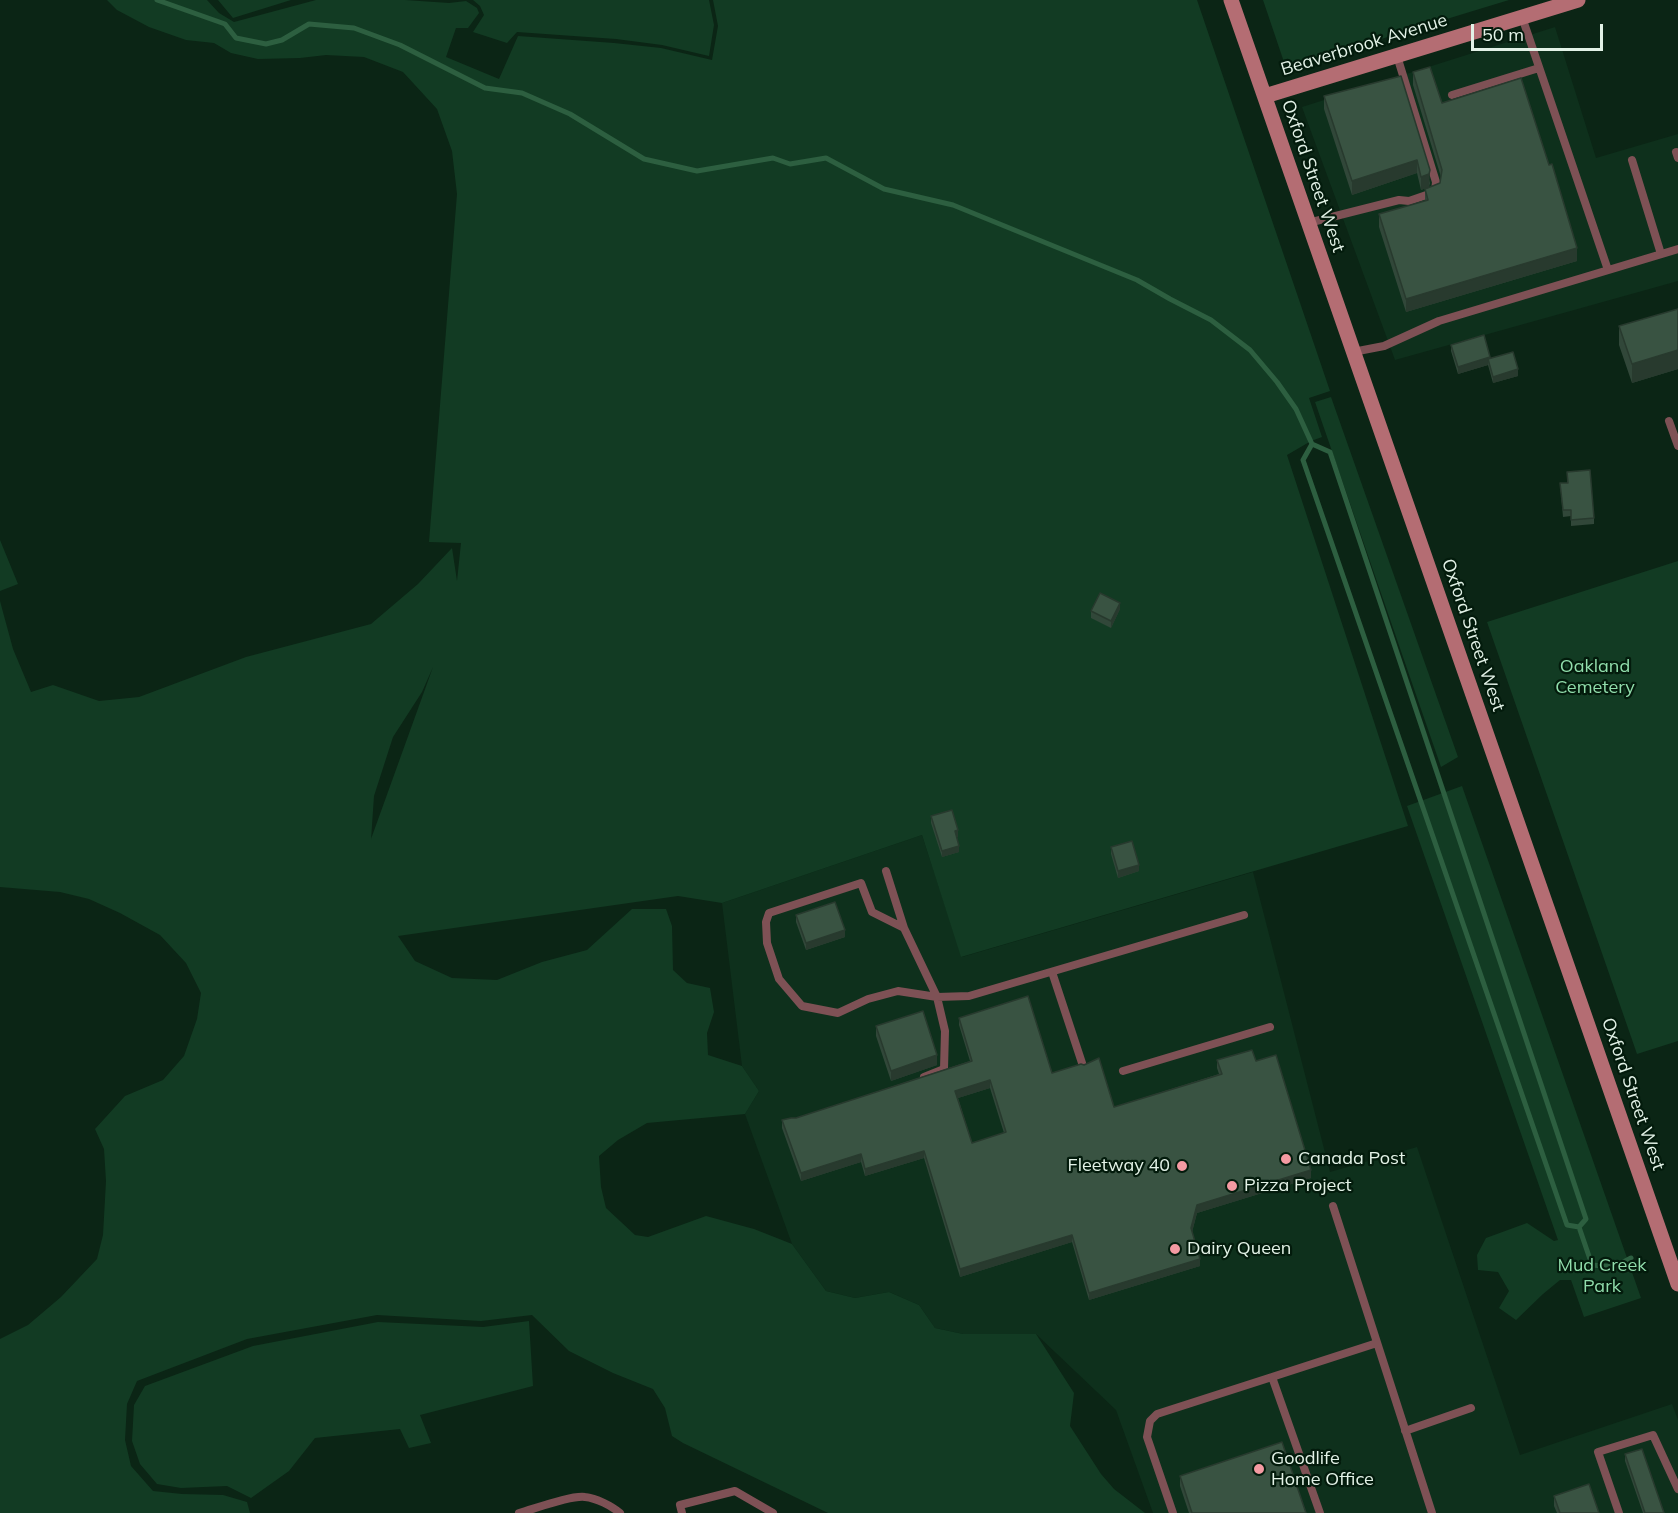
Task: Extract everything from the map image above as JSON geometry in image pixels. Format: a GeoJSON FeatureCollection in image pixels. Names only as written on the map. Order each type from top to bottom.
{"type":"FeatureCollection","features":[{"type":"Feature","properties":{"kind":"main road","name":"Oxford Street West"},"geometry":{"type":"LineString","coordinates":[[1231,0],[1678,1284]]}},
{"type":"Feature","properties":{"kind":"main road","name":"Beaverbrook Avenue"},"geometry":{"type":"LineString","coordinates":[[1264,96],[1578,0]]}},
{"type":"Feature","properties":{"kind":"lane"},"geometry":{"type":"LineString","coordinates":[[1522,17],[1608,270]]}},
{"type":"Feature","properties":{"kind":"lane"},"geometry":{"type":"LineString","coordinates":[[1308,222],[1399,200],[1409,201],[1435,192],[1436,182],[1397,56]]}},
{"type":"Feature","properties":{"kind":"lane"},"geometry":{"type":"LineString","coordinates":[[1452,95],[1539,68]]}},
{"type":"Feature","properties":{"kind":"lane"},"geometry":{"type":"LineString","coordinates":[[1632,160],[1661,254]]}},
{"type":"Feature","properties":{"kind":"lane"},"geometry":{"type":"LineString","coordinates":[[1353,352],[1384,346],[1439,321],[1678,249]]}},
{"type":"Feature","properties":{"kind":"lane"},"geometry":{"type":"LineString","coordinates":[[1669,421],[1678,446]]}},
{"type":"Feature","properties":{"kind":"lane"},"geometry":{"type":"LineString","coordinates":[[886,871],[904,928],[937,997],[945,1031],[944,1069],[916,1080]]}},
{"type":"Feature","properties":{"kind":"lane"},"geometry":{"type":"LineString","coordinates":[[904,928],[872,912],[861,883],[769,913],[766,922],[767,943],[779,979],[802,1006],[838,1013],[868,999],[898,991],[937,997],[969,996],[1244,915]]}},
{"type":"Feature","properties":{"kind":"lane"},"geometry":{"type":"LineString","coordinates":[[1052,972],[1083,1066]]}},
{"type":"Feature","properties":{"kind":"lane"},"geometry":{"type":"LineString","coordinates":[[1122,1071],[1270,1027]]}},
{"type":"Feature","properties":{"kind":"lane"},"geometry":{"type":"LineString","coordinates":[[1333,1206],[1432,1513]]}},
{"type":"Feature","properties":{"kind":"lane"},"geometry":{"type":"LineString","coordinates":[[1173,1513],[1147,1437],[1150,1421],[1157,1414],[1377,1343]]}},
{"type":"Feature","properties":{"kind":"lane"},"geometry":{"type":"LineString","coordinates":[[1272,1377],[1320,1513]]}},
{"type":"Feature","properties":{"kind":"lane"},"geometry":{"type":"LineString","coordinates":[[1405,1431],[1472,1408]]}},
{"type":"Feature","properties":{"kind":"lane"},"geometry":{"type":"LineString","coordinates":[[1619,1513],[1598,1452],[1653,1435],[1678,1489]]}},
{"type":"Feature","properties":{"kind":"lane"},"geometry":{"type":"LineString","coordinates":[[682,1513],[680,1505],[735,1491],[773,1513]]}},
{"type":"Feature","properties":{"kind":"lane"},"geometry":{"type":"LineString","coordinates":[[519,1513],[584,1496],[620,1513]]}},
{"type":"Feature","properties":{"kind":"shaded area"},"geometry":{"type":"Polygon","coordinates":[[[1555,27],[1596,158],[1678,134],[1678,281],[1395,360],[1302,107],[1555,27]]]}},
{"type":"Feature","properties":{"kind":"shaded area"},"geometry":{"type":"Polygon","coordinates":[[[922,835],[962,957],[1253,872],[1330,1172],[1417,1147],[1520,1455],[1672,1404],[1678,1420],[1678,1513],[1153,1513],[1116,1410],[1036,1334],[963,1334],[935,1328],[919,1305],[889,1292],[855,1298],[826,1291],[792,1244],[745,1114],[759,1091],[742,1066],[722,903],[922,835]]]}},
{"type":"Feature","properties":{"kind":"green space"},"geometry":{"type":"Polygon","coordinates":[[[107,0],[207,0],[219,13],[234,22],[316,0],[405,0],[449,3],[466,1],[477,8],[479,13],[468,28],[456,28],[446,57],[499,79],[518,36],[661,48],[712,60],[718,26],[713,0],[1197,0],[1330,391],[1309,398],[1322,437],[1287,455],[1408,826],[961,957],[922,835],[722,903],[678,896],[398,936],[415,961],[452,978],[497,980],[542,962],[587,950],[632,909],[666,909],[672,926],[673,970],[687,983],[710,988],[714,1012],[707,1033],[708,1055],[742,1066],[759,1091],[745,1114],[647,1123],[618,1140],[599,1156],[601,1187],[606,1208],[635,1235],[648,1237],[706,1216],[754,1229],[792,1244],[826,1291],[855,1298],[889,1292],[919,1305],[935,1328],[963,1334],[1036,1334],[1074,1393],[1070,1426],[1101,1474],[1114,1489],[1145,1513],[828,1513],[672,1436],[665,1408],[653,1389],[613,1373],[569,1351],[532,1315],[481,1321],[377,1315],[247,1339],[137,1381],[127,1404],[125,1440],[131,1466],[153,1491],[223,1495],[247,1502],[250,1513],[0,1513],[0,1339],[28,1325],[61,1297],[97,1259],[103,1235],[106,1181],[104,1149],[95,1129],[125,1096],[163,1080],[184,1056],[197,1019],[201,993],[186,963],[160,935],[120,913],[89,899],[60,892],[0,887],[0,601],[13,649],[31,692],[53,685],[99,701],[139,697],[246,657],[371,624],[418,584],[452,548],[457,581],[461,543],[429,542],[457,194],[452,151],[437,109],[403,72],[364,57],[326,55],[258,59],[231,53],[214,43],[186,40],[149,27],[117,10],[107,0]],[[433,667],[422,692],[393,737],[374,796],[371,839],[433,667]]]}},
{"type":"Feature","properties":{"kind":"green space"},"geometry":{"type":"Polygon","coordinates":[[[218,0],[291,0],[233,18],[218,0]]]}},
{"type":"Feature","properties":{"kind":"green space"},"geometry":{"type":"Polygon","coordinates":[[[473,0],[709,0],[714,25],[709,56],[662,45],[616,39],[517,32],[507,43],[473,32],[484,15],[480,6],[473,0]]]}},
{"type":"Feature","properties":{"kind":"green space"},"geometry":{"type":"Polygon","coordinates":[[[1263,0],[1509,0],[1286,68],[1263,0]]]}},
{"type":"Feature","properties":{"kind":"green space"},"geometry":{"type":"Polygon","coordinates":[[[1331,397],[1458,757],[1441,767],[1315,402],[1331,397]]]}},
{"type":"Feature","properties":{"kind":"green space"},"geometry":{"type":"Polygon","coordinates":[[[0,540],[18,584],[0,591],[0,540]]]}},
{"type":"Feature","properties":{"kind":"green space","name":"Oakland Cemetery"},"geometry":{"type":"Polygon","coordinates":[[[1678,561],[1678,1041],[1637,1054],[1487,622],[1678,561]]]}},
{"type":"Feature","properties":{"kind":"green space","name":"Mud Creek Park"},"geometry":{"type":"Polygon","coordinates":[[[1462,786],[1641,1298],[1584,1317],[1571,1280],[1560,1280],[1516,1320],[1499,1308],[1509,1291],[1498,1272],[1478,1270],[1477,1255],[1486,1238],[1527,1223],[1554,1241],[1558,1240],[1407,806],[1462,786]]]}},
{"type":"Feature","properties":{"kind":"green space"},"geometry":{"type":"Polygon","coordinates":[[[529,1321],[533,1386],[420,1415],[431,1443],[409,1448],[400,1429],[315,1438],[289,1471],[251,1498],[227,1486],[181,1488],[157,1484],[140,1464],[132,1441],[134,1405],[145,1386],[253,1346],[378,1322],[483,1327],[529,1321]]]}},
{"type":"Feature","properties":{"kind":"building"},"geometry":{"type":"Polygon","coordinates":[[[1430,67],[1442,103],[1521,78],[1549,165],[1552,164],[1577,248],[1406,299],[1379,214],[1428,200],[1425,189],[1440,183],[1442,170],[1413,72],[1430,67]]]}},
{"type":"Feature","properties":{"kind":"building"},"geometry":{"type":"Polygon","coordinates":[[[1401,76],[1430,170],[1429,174],[1421,177],[1417,160],[1352,181],[1324,96],[1401,76]]]}},
{"type":"Feature","properties":{"kind":"building"},"geometry":{"type":"Polygon","coordinates":[[[1678,309],[1678,350],[1632,364],[1619,326],[1678,309]]]}},
{"type":"Feature","properties":{"kind":"building"},"geometry":{"type":"Polygon","coordinates":[[[1484,335],[1490,357],[1458,367],[1451,345],[1484,335]]]}},
{"type":"Feature","properties":{"kind":"building"},"geometry":{"type":"Polygon","coordinates":[[[1513,352],[1518,369],[1493,377],[1488,359],[1513,352]]]}},
{"type":"Feature","properties":{"kind":"building"},"geometry":{"type":"Polygon","coordinates":[[[1590,470],[1594,518],[1571,520],[1571,510],[1563,510],[1560,483],[1568,483],[1567,472],[1590,470]]]}},
{"type":"Feature","properties":{"kind":"building"},"geometry":{"type":"Polygon","coordinates":[[[1100,593],[1120,603],[1111,621],[1091,611],[1100,593]]]}},
{"type":"Feature","properties":{"kind":"building"},"geometry":{"type":"Polygon","coordinates":[[[952,810],[958,830],[955,831],[959,846],[942,851],[931,816],[952,810]]]}},
{"type":"Feature","properties":{"kind":"building"},"geometry":{"type":"Polygon","coordinates":[[[1132,841],[1139,865],[1118,871],[1111,847],[1132,841]]]}},
{"type":"Feature","properties":{"kind":"building"},"geometry":{"type":"Polygon","coordinates":[[[835,902],[845,930],[806,943],[796,915],[835,902]]]}},
{"type":"Feature","properties":{"kind":"building"},"geometry":{"type":"Polygon","coordinates":[[[1028,996],[1052,1073],[1084,1065],[1099,1058],[1114,1107],[1222,1074],[1217,1060],[1252,1050],[1256,1061],[1276,1055],[1311,1170],[1197,1205],[1191,1228],[1200,1259],[1089,1293],[1072,1235],[960,1269],[924,1151],[865,1169],[861,1154],[801,1173],[782,1120],[796,1118],[972,1061],[959,1018],[1028,996]],[[990,1080],[955,1091],[972,1143],[1006,1132],[990,1080]]]}},
{"type":"Feature","properties":{"kind":"building"},"geometry":{"type":"Polygon","coordinates":[[[923,1011],[937,1055],[891,1071],[876,1026],[923,1011]]]}},
{"type":"Feature","properties":{"kind":"building","name":"Goodlife Home Office"},"geometry":{"type":"Polygon","coordinates":[[[1282,1442],[1306,1513],[1192,1513],[1180,1476],[1282,1442]]]}},
{"type":"Feature","properties":{"kind":"building"},"geometry":{"type":"Polygon","coordinates":[[[1642,1449],[1664,1513],[1645,1513],[1625,1454],[1642,1449]]]}},
{"type":"Feature","properties":{"kind":"building"},"geometry":{"type":"Polygon","coordinates":[[[1589,1484],[1599,1513],[1560,1513],[1554,1496],[1589,1484]]]}},
{"type":"Feature","properties":{"kind":"waterway"},"geometry":{"type":"LineString","coordinates":[[157,0],[225,24],[236,38],[266,44],[282,40],[309,24],[354,28],[400,45],[485,88],[522,93],[570,114],[644,159],[697,171],[773,158],[790,164],[826,158],[884,189],[953,205],[1137,280],[1211,320],[1250,350],[1296,409],[1312,444],[1330,452],[1586,1219],[1579,1227]]}},
{"type":"Feature","properties":{"kind":"waterway"},"geometry":{"type":"LineString","coordinates":[[1312,444],[1303,460],[1567,1225],[1579,1227]]}},
{"type":"Feature","properties":{"kind":"waterway"},"geometry":{"type":"LineString","coordinates":[[1579,1227],[1592,1265],[1614,1267],[1631,1258]]}},
{"type":"Feature","properties":{"kind":"place","name":"Canada Post"},"geometry":{"type":"Point","coordinates":[1286,1159]}},
{"type":"Feature","properties":{"kind":"place","name":"Fleetway 40"},"geometry":{"type":"Point","coordinates":[1182,1166]}},
{"type":"Feature","properties":{"kind":"place","name":"Pizza Project"},"geometry":{"type":"Point","coordinates":[1232,1186]}},
{"type":"Feature","properties":{"kind":"place","name":"Dairy Queen"},"geometry":{"type":"Point","coordinates":[1175,1249]}},
{"type":"Feature","properties":{"kind":"place","name":"Goodlife Home Office"},"geometry":{"type":"Point","coordinates":[1259,1469]}}]}
